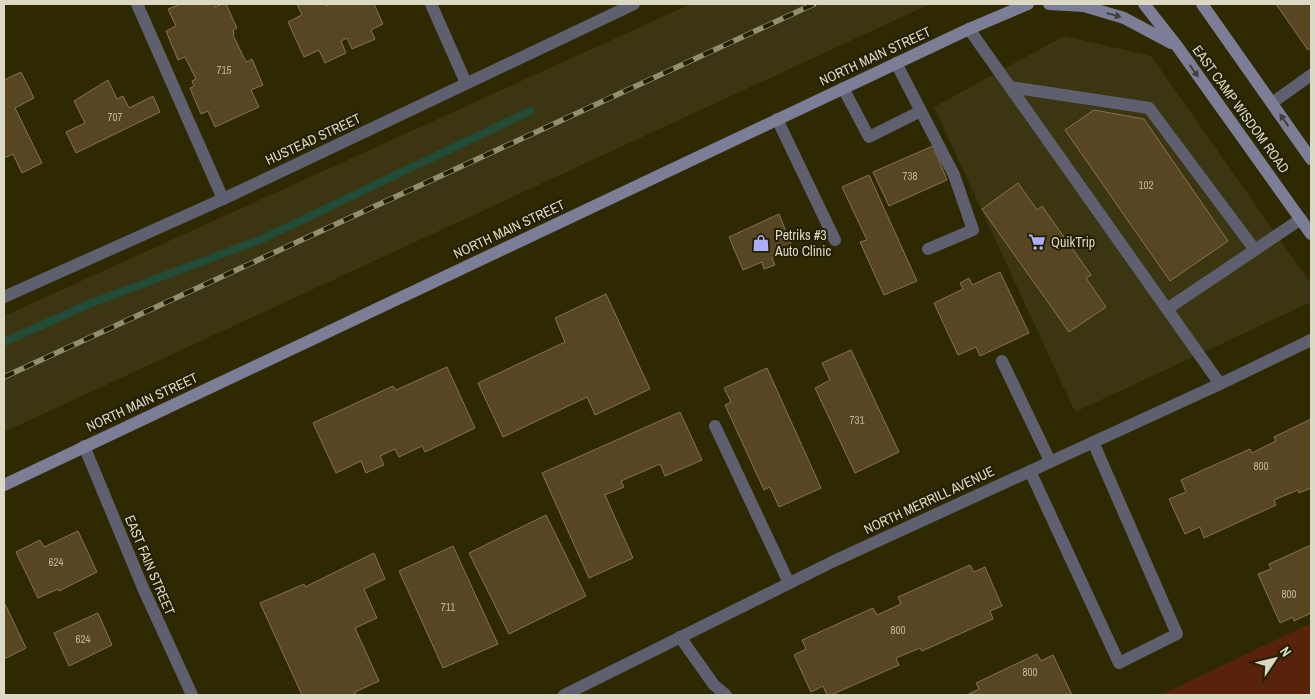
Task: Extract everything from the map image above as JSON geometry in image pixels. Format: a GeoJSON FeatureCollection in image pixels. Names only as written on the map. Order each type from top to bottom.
{"type":"FeatureCollection","features":[{"type":"Feature","properties":{"kind":"street"},"geometry":{"type":"LineString","coordinates":[[137,4],[224,199]]}},
{"type":"Feature","properties":{"kind":"street"},"geometry":{"type":"LineString","coordinates":[[431,4],[466,83]]}},
{"type":"Feature","properties":{"kind":"street","name":"HUSTEAD STREET"},"geometry":{"type":"LineString","coordinates":[[4,297],[224,199],[634,4]]}},
{"type":"Feature","properties":{"kind":"street","name":"NORTH MAIN STREET"},"geometry":{"type":"LineString","coordinates":[[4,484],[896,63],[1028,4]]}},
{"type":"Feature","properties":{"kind":"street"},"geometry":{"type":"LineString","coordinates":[[1050,4],[1084,6],[1124,18],[1177,46]]}},
{"type":"Feature","properties":{"kind":"street","name":"EAST CAMP WISDOM ROAD"},"geometry":{"type":"LineString","coordinates":[[1144,4],[1177,46],[1311,234]]}},
{"type":"Feature","properties":{"kind":"street","name":"EAST CAMP WISDOM ROAD"},"geometry":{"type":"LineString","coordinates":[[1202,4],[1311,159]]}},
{"type":"Feature","properties":{"kind":"street"},"geometry":{"type":"LineString","coordinates":[[969,29],[1220,384]]}},
{"type":"Feature","properties":{"kind":"street"},"geometry":{"type":"LineString","coordinates":[[896,63],[954,175],[973,230],[928,249]]}},
{"type":"Feature","properties":{"kind":"street"},"geometry":{"type":"LineString","coordinates":[[1272,103],[1311,75]]}},
{"type":"Feature","properties":{"kind":"street"},"geometry":{"type":"LineString","coordinates":[[1010,87],[1148,108],[1254,250]]}},
{"type":"Feature","properties":{"kind":"street"},"geometry":{"type":"LineString","coordinates":[[843,88],[869,137],[921,112]]}},
{"type":"Feature","properties":{"kind":"street"},"geometry":{"type":"LineString","coordinates":[[777,119],[835,240]]}},
{"type":"Feature","properties":{"kind":"street"},"geometry":{"type":"LineString","coordinates":[[1167,309],[1301,219]]}},
{"type":"Feature","properties":{"kind":"street","name":"NORTH MERRILL AVENUE"},"geometry":{"type":"LineString","coordinates":[[564,695],[834,561],[1220,384],[1311,340]]}},
{"type":"Feature","properties":{"kind":"street"},"geometry":{"type":"LineString","coordinates":[[1002,361],[1050,461]]}},
{"type":"Feature","properties":{"kind":"street"},"geometry":{"type":"LineString","coordinates":[[715,426],[789,583]]}},
{"type":"Feature","properties":{"kind":"street"},"geometry":{"type":"LineString","coordinates":[[1030,471],[1119,663],[1177,634],[1093,442]]}},
{"type":"Feature","properties":{"kind":"street","name":"EAST FAIN STREET"},"geometry":{"type":"LineString","coordinates":[[84,446],[142,588],[192,695]]}},
{"type":"Feature","properties":{"kind":"street"},"geometry":{"type":"LineString","coordinates":[[680,637],[714,685],[726,695]]}},
{"type":"Feature","properties":{"kind":"shaded area"},"geometry":{"type":"Polygon","coordinates":[[[691,4],[930,4],[4,432],[4,316],[691,4]]]}},
{"type":"Feature","properties":{"kind":"shaded area"},"geometry":{"type":"Polygon","coordinates":[[[1064,36],[1151,56],[1311,284],[1311,302],[1075,412],[934,107],[1064,36]]]}},
{"type":"Feature","properties":{"kind":"shaded area"},"geometry":{"type":"Polygon","coordinates":[[[1311,623],[1311,695],[1161,695],[1311,623]]]}},
{"type":"Feature","properties":{"kind":"building"},"geometry":{"type":"Polygon","coordinates":[[[181,4],[214,4],[215,7],[226,4],[237,28],[233,30],[233,35],[247,62],[252,59],[263,85],[251,90],[259,107],[215,127],[208,111],[201,114],[190,88],[194,86],[192,81],[196,79],[185,57],[178,60],[166,31],[176,26],[168,9],[181,4]]]}},
{"type":"Feature","properties":{"kind":"building"},"geometry":{"type":"Polygon","coordinates":[[[297,4],[325,4],[326,6],[330,4],[374,4],[383,24],[371,30],[375,39],[352,49],[347,38],[341,41],[346,53],[325,63],[319,50],[304,57],[288,22],[302,15],[297,4]]]}},
{"type":"Feature","properties":{"kind":"building"},"geometry":{"type":"Polygon","coordinates":[[[1276,4],[1311,4],[1311,48],[1308,50],[1276,4]]]}},
{"type":"Feature","properties":{"kind":"building"},"geometry":{"type":"Polygon","coordinates":[[[21,72],[34,98],[15,108],[42,163],[22,173],[13,154],[4,158],[4,80],[21,72]]]}},
{"type":"Feature","properties":{"kind":"building"},"geometry":{"type":"Polygon","coordinates":[[[108,80],[117,99],[123,96],[129,108],[153,96],[160,112],[76,153],[66,132],[85,123],[74,101],[108,80]]]}},
{"type":"Feature","properties":{"kind":"building","name":"QuikTrip"},"geometry":{"type":"Polygon","coordinates":[[[1094,110],[1144,119],[1228,241],[1170,281],[1065,130],[1094,110]]]}},
{"type":"Feature","properties":{"kind":"building"},"geometry":{"type":"Polygon","coordinates":[[[933,146],[947,180],[889,206],[873,172],[933,146]]]}},
{"type":"Feature","properties":{"kind":"building"},"geometry":{"type":"Polygon","coordinates":[[[869,175],[917,281],[884,295],[860,242],[867,240],[842,187],[869,175]]]}},
{"type":"Feature","properties":{"kind":"building","name":"QuikTrip"},"geometry":{"type":"Polygon","coordinates":[[[1018,183],[1037,210],[1042,206],[1091,275],[1086,278],[1106,307],[1069,332],[982,209],[1018,183]]]}},
{"type":"Feature","properties":{"kind":"building","name":"Petriks #3 Auto Clinic"},"geometry":{"type":"Polygon","coordinates":[[[779,214],[793,249],[772,258],[775,265],[764,269],[762,262],[743,270],[729,237],[779,214]]]}},
{"type":"Feature","properties":{"kind":"building"},"geometry":{"type":"Polygon","coordinates":[[[1000,272],[1029,333],[980,356],[976,347],[958,355],[934,303],[963,289],[960,283],[969,278],[972,285],[1000,272]]]}},
{"type":"Feature","properties":{"kind":"building"},"geometry":{"type":"Polygon","coordinates":[[[606,294],[650,389],[595,415],[587,397],[503,437],[478,383],[565,342],[555,318],[606,294]]]}},
{"type":"Feature","properties":{"kind":"building"},"geometry":{"type":"Polygon","coordinates":[[[851,350],[899,452],[855,473],[815,388],[830,380],[822,363],[851,350]]]}},
{"type":"Feature","properties":{"kind":"building"},"geometry":{"type":"Polygon","coordinates":[[[447,367],[475,428],[425,452],[422,446],[399,457],[395,449],[380,456],[384,465],[366,473],[361,461],[336,473],[313,423],[393,386],[396,390],[447,367]]]}},
{"type":"Feature","properties":{"kind":"building"},"geometry":{"type":"Polygon","coordinates":[[[767,368],[821,488],[779,507],[770,487],[764,490],[725,405],[731,402],[724,388],[767,368]]]}},
{"type":"Feature","properties":{"kind":"building"},"geometry":{"type":"Polygon","coordinates":[[[680,412],[702,460],[665,476],[660,464],[621,481],[624,487],[605,495],[633,558],[589,578],[542,473],[680,412]]]}},
{"type":"Feature","properties":{"kind":"building"},"geometry":{"type":"Polygon","coordinates":[[[1311,419],[1311,488],[1299,493],[1298,490],[1274,500],[1276,505],[1204,538],[1200,527],[1185,534],[1169,499],[1186,492],[1181,480],[1250,449],[1252,453],[1276,441],[1274,437],[1311,419]]]}},
{"type":"Feature","properties":{"kind":"building"},"geometry":{"type":"Polygon","coordinates":[[[546,515],[586,596],[509,634],[469,553],[546,515]]]}},
{"type":"Feature","properties":{"kind":"building"},"geometry":{"type":"Polygon","coordinates":[[[78,531],[97,572],[59,591],[58,589],[38,598],[16,552],[40,540],[44,547],[78,531]]]}},
{"type":"Feature","properties":{"kind":"building"},"geometry":{"type":"Polygon","coordinates":[[[1311,545],[1311,613],[1294,621],[1293,617],[1280,623],[1258,574],[1271,569],[1269,564],[1311,545]]]}},
{"type":"Feature","properties":{"kind":"building"},"geometry":{"type":"Polygon","coordinates":[[[453,546],[498,644],[443,668],[399,571],[453,546]]]}},
{"type":"Feature","properties":{"kind":"building"},"geometry":{"type":"Polygon","coordinates":[[[374,553],[385,579],[364,589],[377,618],[355,628],[379,681],[355,692],[356,695],[302,695],[260,603],[304,584],[305,587],[374,553]]]}},
{"type":"Feature","properties":{"kind":"building"},"geometry":{"type":"Polygon","coordinates":[[[970,565],[974,572],[985,567],[1002,606],[990,611],[993,619],[922,651],[920,648],[896,658],[899,665],[831,695],[827,695],[823,686],[811,692],[794,655],[806,649],[802,640],[873,608],[877,615],[901,604],[898,597],[970,565]]]}},
{"type":"Feature","properties":{"kind":"building"},"geometry":{"type":"Polygon","coordinates":[[[4,602],[26,648],[4,659],[4,602]]]}},
{"type":"Feature","properties":{"kind":"building"},"geometry":{"type":"Polygon","coordinates":[[[98,613],[112,645],[69,666],[54,633],[98,613]]]}},
{"type":"Feature","properties":{"kind":"building"},"geometry":{"type":"Polygon","coordinates":[[[1037,654],[1041,661],[1053,655],[1072,695],[967,695],[979,689],[976,683],[1037,654]]]}},
{"type":"Feature","properties":{"kind":"waterway"},"geometry":{"type":"LineString","coordinates":[[4,342],[89,304],[262,239],[530,111]]}},
{"type":"Feature","properties":{"kind":"railway"},"geometry":{"type":"LineString","coordinates":[[4,377],[814,4]]}},
{"type":"Feature","properties":{"kind":"place","name":"QuikTrip"},"geometry":{"type":"Point","coordinates":[1037,242]}},
{"type":"Feature","properties":{"kind":"place","name":"Petriks #3 Auto Clinic"},"geometry":{"type":"Point","coordinates":[761,243]}}]}
